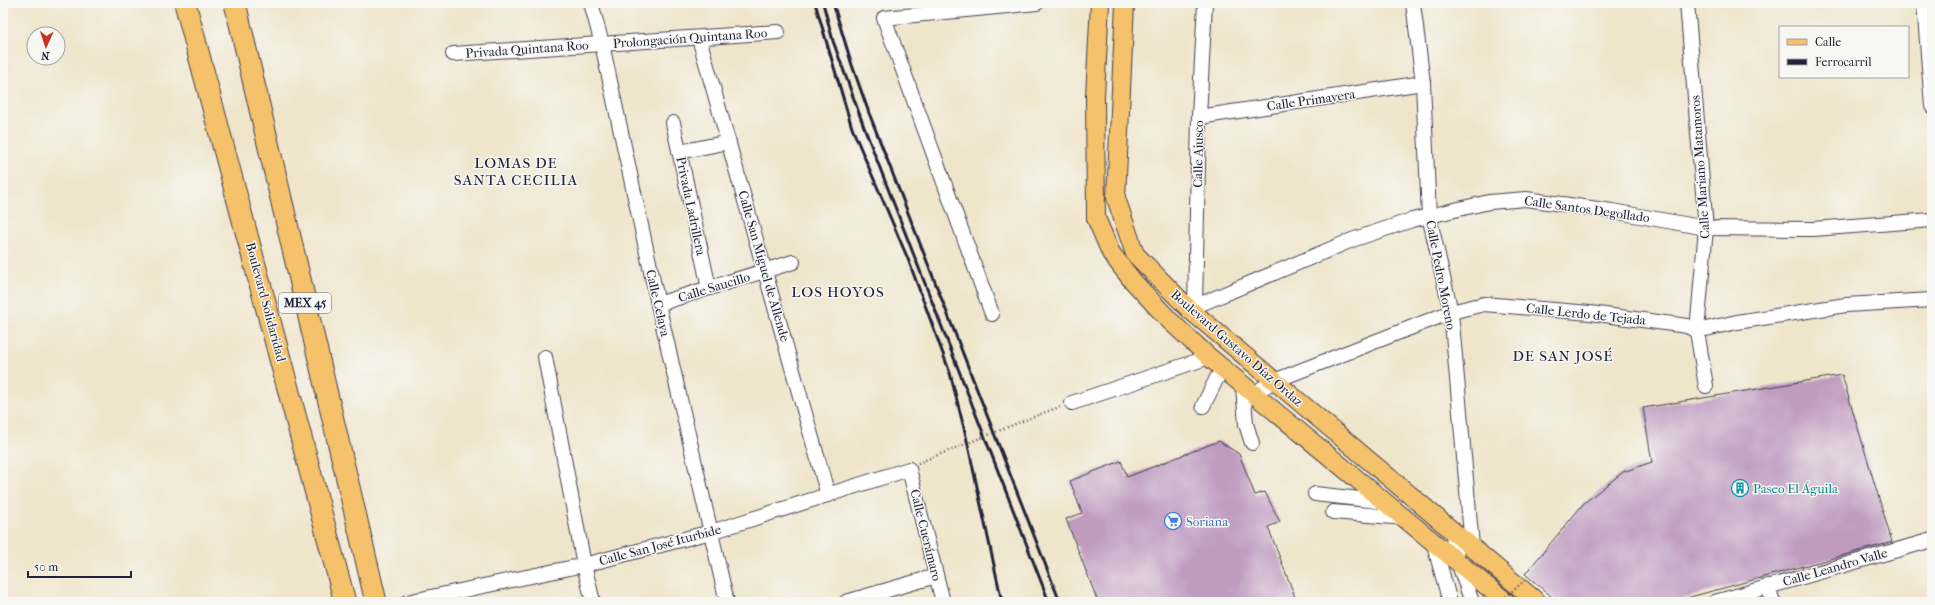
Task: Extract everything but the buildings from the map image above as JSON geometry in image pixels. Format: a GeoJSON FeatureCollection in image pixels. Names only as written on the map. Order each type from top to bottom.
{"type":"FeatureCollection","features":[{"type":"Feature","properties":{"kind":"highway","name":"Boulevard Solidaridad"},"geometry":{"type":"LineString","coordinates":[[185,3],[345,602]]}},
{"type":"Feature","properties":{"kind":"highway","name":"MEX 45"},"geometry":{"type":"LineString","coordinates":[[235,3],[376,602]]}},
{"type":"Feature","properties":{"kind":"main road","name":"Boulevard Gustavo Díaz Ordaz"},"geometry":{"type":"LineString","coordinates":[[1100,3],[1095,96],[1096,218],[1111,253],[1132,280],[1169,320],[1215,363],[1506,602]]}},
{"type":"Feature","properties":{"kind":"main road","name":"Boulevard Gustavo Díaz Ordaz"},"geometry":{"type":"LineString","coordinates":[[1125,3],[1116,198],[1135,254],[1274,380],[1452,532],[1472,546],[1537,602]]}},
{"type":"Feature","properties":{"kind":"street","name":"Calle Celaya"},"geometry":{"type":"LineString","coordinates":[[591,3],[602,44],[658,304],[727,602]]}},
{"type":"Feature","properties":{"kind":"street"},"geometry":{"type":"LineString","coordinates":[[992,314],[884,18],[1037,3]]}},
{"type":"Feature","properties":{"kind":"street","name":"Calle Ajusco"},"geometry":{"type":"LineString","coordinates":[[1192,307],[1205,3]]}},
{"type":"Feature","properties":{"kind":"street","name":"Calle Pedro Moreno"},"geometry":{"type":"LineString","coordinates":[[1413,3],[1423,83],[1429,216],[1451,312],[1472,546]]}},
{"type":"Feature","properties":{"kind":"street","name":"Calle Mariano Matamoros"},"geometry":{"type":"LineString","coordinates":[[1687,3],[1706,228],[1697,331],[1706,386]]}},
{"type":"Feature","properties":{"kind":"street"},"geometry":{"type":"LineString","coordinates":[[1924,3],[1932,106]]}},
{"type":"Feature","properties":{"kind":"street","name":"Prolongación Quintana Roo"},"geometry":{"type":"LineString","coordinates":[[602,44],[778,32]]}},
{"type":"Feature","properties":{"kind":"street","name":"Calle San Miguel de Allende"},"geometry":{"type":"LineString","coordinates":[[699,38],[730,142],[828,495]]}},
{"type":"Feature","properties":{"kind":"street","name":"Privada Quintana Roo"},"geometry":{"type":"LineString","coordinates":[[453,54],[602,44]]}},
{"type":"Feature","properties":{"kind":"street","name":"Calle Primavera"},"geometry":{"type":"LineString","coordinates":[[1199,117],[1423,83]]}},
{"type":"Feature","properties":{"kind":"street","name":"Privada Ladrillera"},"geometry":{"type":"LineString","coordinates":[[673,123],[709,288]]}},
{"type":"Feature","properties":{"kind":"street"},"geometry":{"type":"LineString","coordinates":[[679,152],[730,142]]}},
{"type":"Feature","properties":{"kind":"street","name":"Calle Santos Degollado"},"geometry":{"type":"LineString","coordinates":[[1192,307],[1352,240],[1412,220],[1489,202],[1526,199],[1612,211],[1706,228],[1813,228],[1932,220]]}},
{"type":"Feature","properties":{"kind":"street","name":"Calle Saucillo"},"geometry":{"type":"LineString","coordinates":[[658,304],[793,262]]}},
{"type":"Feature","properties":{"kind":"street"},"geometry":{"type":"LineString","coordinates":[[1697,331],[1737,322],[1846,305],[1932,300]]}},
{"type":"Feature","properties":{"kind":"street","name":"Calle Lerdo de Tejada"},"geometry":{"type":"LineString","coordinates":[[1248,390],[1451,312],[1484,304],[1612,316],[1687,326],[1697,331]]}},
{"type":"Feature","properties":{"kind":"street"},"geometry":{"type":"LineString","coordinates":[[545,357],[584,565],[593,602]]}},
{"type":"Feature","properties":{"kind":"street"},"geometry":{"type":"LineString","coordinates":[[1072,403],[1215,363]]}},
{"type":"Feature","properties":{"kind":"street"},"geometry":{"type":"LineString","coordinates":[[1203,406],[1215,363]]}},
{"type":"Feature","properties":{"kind":"street"},"geometry":{"type":"LineString","coordinates":[[1248,390],[1246,424],[1252,443]]}},
{"type":"Feature","properties":{"kind":"street","name":"Calle San José Iturbide"},"geometry":{"type":"LineString","coordinates":[[407,602],[584,565],[711,532],[913,466]]}},
{"type":"Feature","properties":{"kind":"street","name":"Calle Cuerámaro"},"geometry":{"type":"LineString","coordinates":[[913,466],[936,576],[943,602]]}},
{"type":"Feature","properties":{"kind":"street"},"geometry":{"type":"LineString","coordinates":[[1315,494],[1386,502]]}},
{"type":"Feature","properties":{"kind":"street"},"geometry":{"type":"LineString","coordinates":[[1334,512],[1405,518]]}},
{"type":"Feature","properties":{"kind":"street"},"geometry":{"type":"LineString","coordinates":[[1452,532],[1458,562],[1472,602]]}},
{"type":"Feature","properties":{"kind":"street","name":"Calle Leandro Valle"},"geometry":{"type":"LineString","coordinates":[[1715,602],[1932,540]]}},
{"type":"Feature","properties":{"kind":"street"},"geometry":{"type":"LineString","coordinates":[[1433,541],[1450,602]]}},
{"type":"Feature","properties":{"kind":"street"},"geometry":{"type":"LineString","coordinates":[[846,602],[936,576]]}},
{"type":"Feature","properties":{"kind":"street"},"geometry":{"type":"LineString","coordinates":[[1768,586],[1773,602]]}},
{"type":"Feature","properties":{"kind":"path"},"geometry":{"type":"LineString","coordinates":[[913,466],[1048,411]]}},
{"type":"Feature","properties":{"kind":"path"},"geometry":{"type":"LineString","coordinates":[[1500,602],[1525,580]]}},
{"type":"Feature","properties":{"kind":"railway"},"geometry":{"type":"LineString","coordinates":[[815,3],[852,128],[908,259],[950,373],[966,436],[1002,602]]}},
{"type":"Feature","properties":{"kind":"railway"},"geometry":{"type":"LineString","coordinates":[[823,3],[833,41],[864,127],[1049,602]]}},
{"type":"Feature","properties":{"kind":"railway"},"geometry":{"type":"LineString","coordinates":[[833,3],[852,65],[869,113],[1060,602]]}},
{"type":"Feature","properties":{"kind":"place","name":"Paseo El Águila"},"geometry":{"type":"Point","coordinates":[1740,488]}},
{"type":"Feature","properties":{"kind":"place","name":"Soriana"},"geometry":{"type":"Point","coordinates":[1173,521]}},
{"type":"Feature","properties":{"kind":"district","name":"LOMAS DE SANTA CECILIA"},"geometry":{"type":"Point","coordinates":[516,172]}},
{"type":"Feature","properties":{"kind":"district","name":"LOS HOYOS"},"geometry":{"type":"Point","coordinates":[838,292]}},
{"type":"Feature","properties":{"kind":"district","name":"DE SAN JOSÉ"},"geometry":{"type":"Point","coordinates":[1563,356]}}]}
